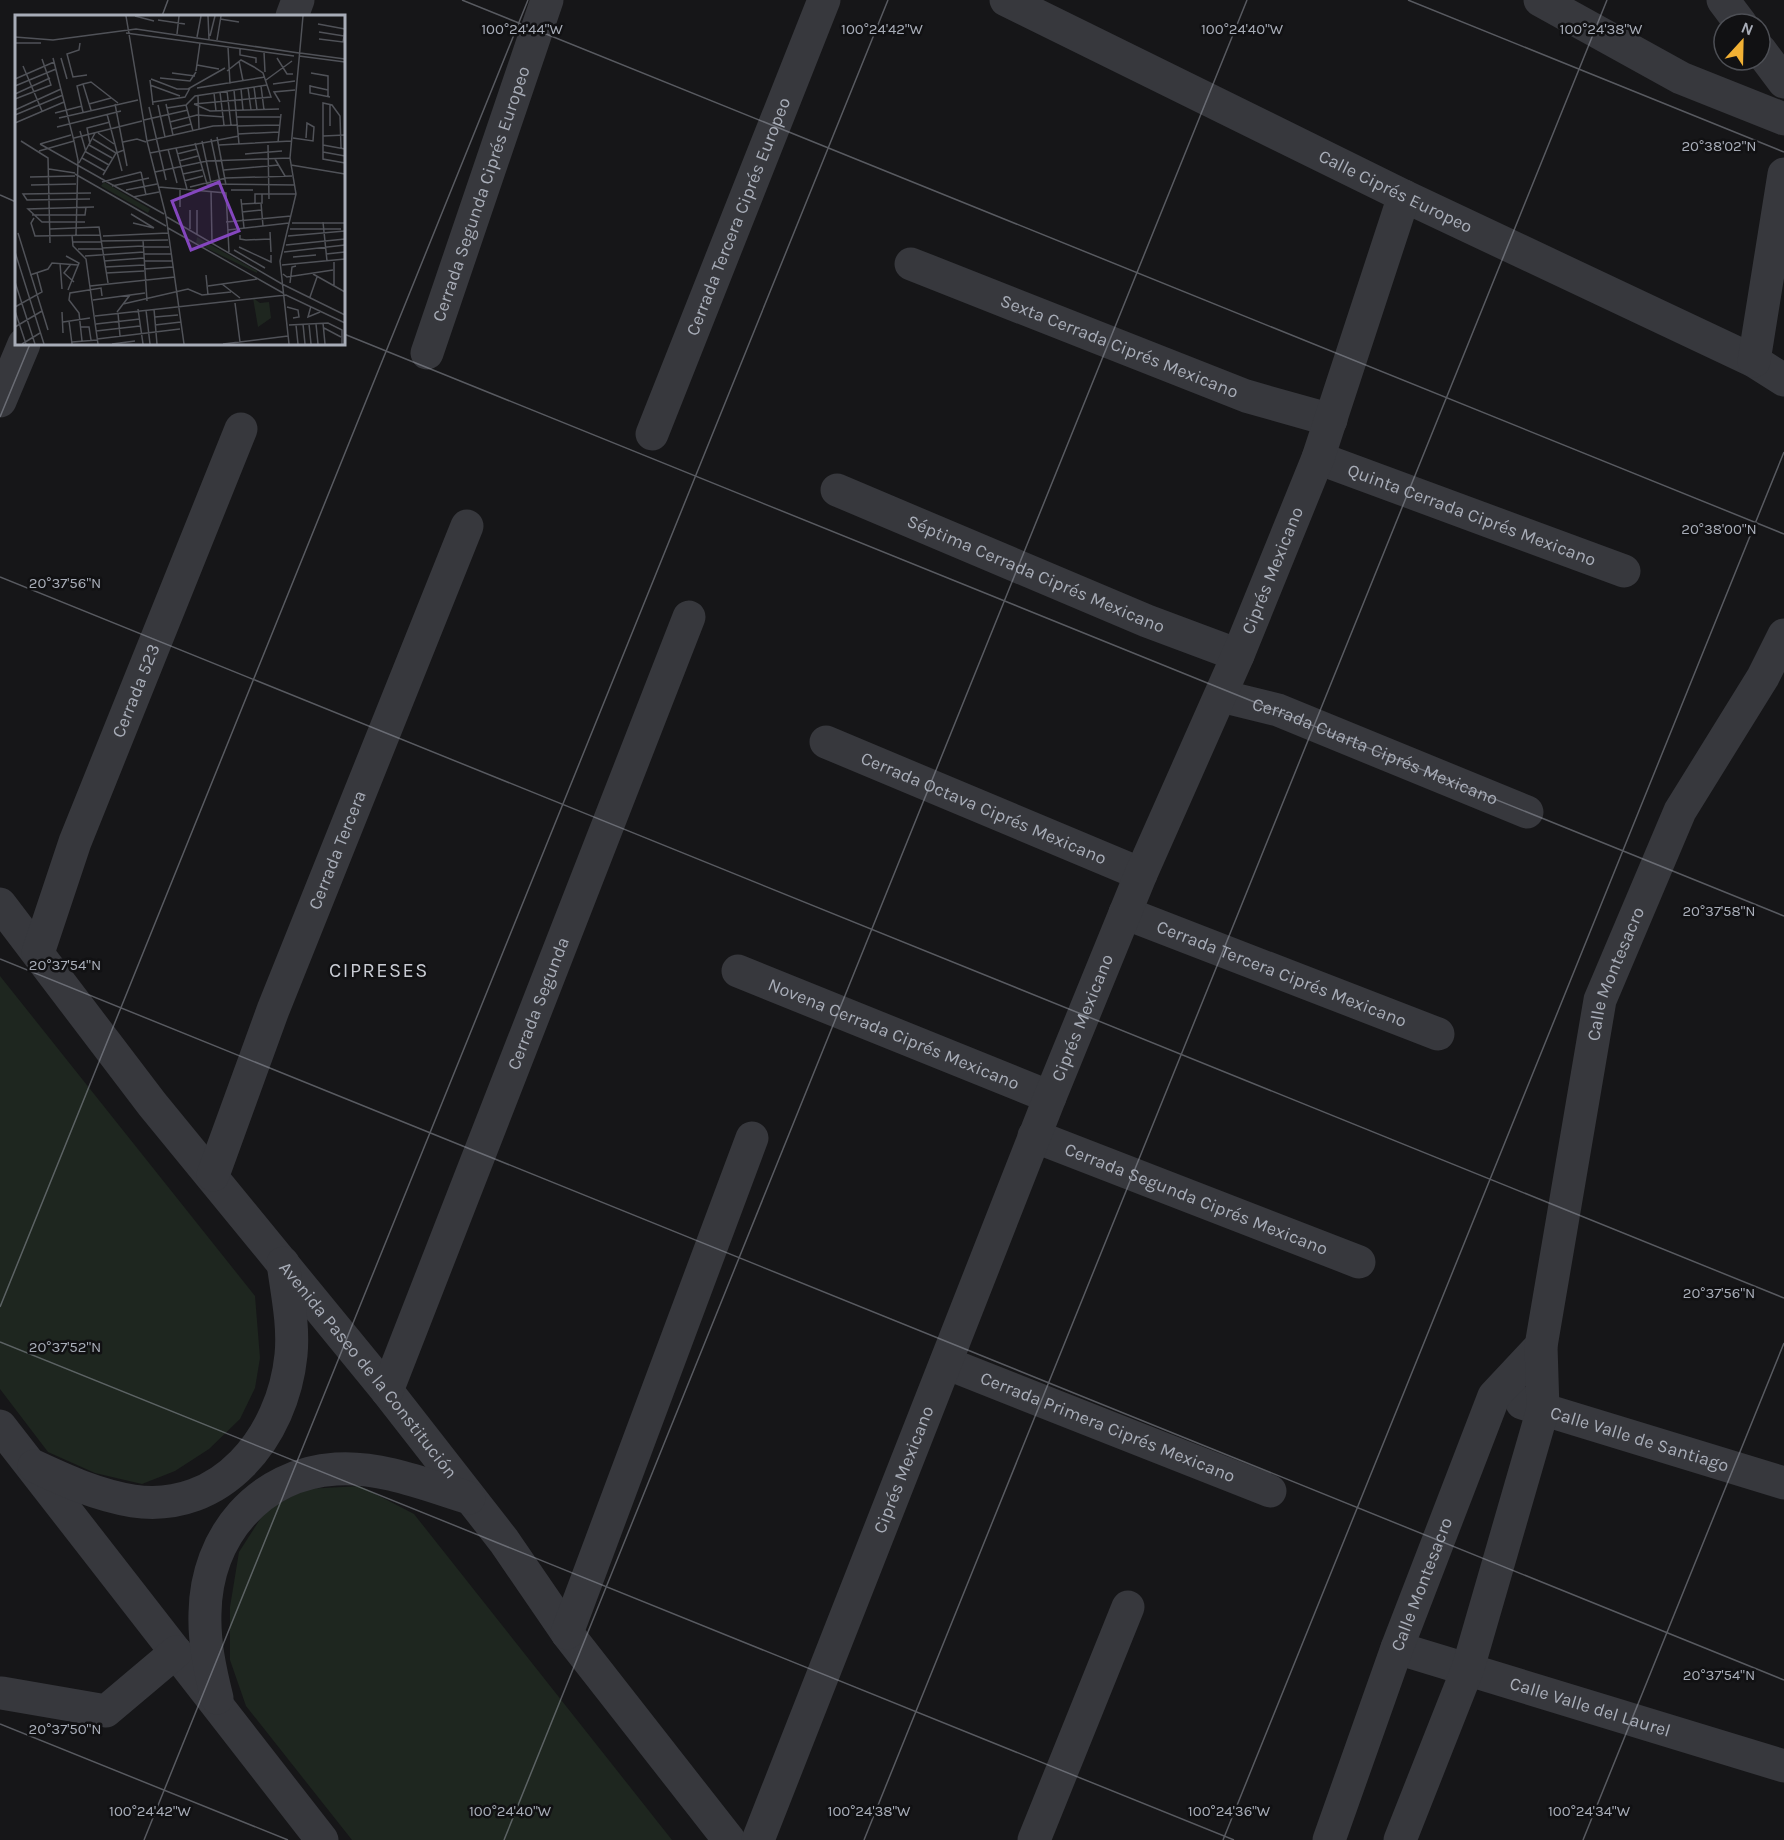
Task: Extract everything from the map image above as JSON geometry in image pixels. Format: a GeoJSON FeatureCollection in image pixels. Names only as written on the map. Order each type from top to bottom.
{"type":"FeatureCollection","features":[{"type":"Feature","properties":{"kind":"street"},"geometry":{"type":"LineString","coordinates":[[292,15],[298,0]]}},
{"type":"Feature","properties":{"kind":"street","name":"Cerrada Segunda Ciprés Europeo"},"geometry":{"type":"LineString","coordinates":[[427,352],[547,0]]}},
{"type":"Feature","properties":{"kind":"street","name":"Cerrada Tercera Ciprés Europeo"},"geometry":{"type":"LineString","coordinates":[[652,434],[824,0]]}},
{"type":"Feature","properties":{"kind":"street","name":"Calle Ciprés Europeo"},"geometry":{"type":"LineString","coordinates":[[1006,0],[1404,196],[1754,361],[1784,380]]}},
{"type":"Feature","properties":{"kind":"street"},"geometry":{"type":"LineString","coordinates":[[1540,0],[1681,78],[1784,119]]}},
{"type":"Feature","properties":{"kind":"street"},"geometry":{"type":"LineString","coordinates":[[1772,66],[1784,82]]}},
{"type":"Feature","properties":{"kind":"street"},"geometry":{"type":"LineString","coordinates":[[1754,361],[1784,174]]}},
{"type":"Feature","properties":{"kind":"street","name":"Ciprés Mexicano"},"geometry":{"type":"LineString","coordinates":[[758,1840],[1034,1136],[1141,873],[1221,696],[1318,458],[1404,196]]}},
{"type":"Feature","properties":{"kind":"street","name":"Sexta Cerrada Ciprés Mexicano"},"geometry":{"type":"LineString","coordinates":[[911,264],[1246,396],[1331,420]]}},
{"type":"Feature","properties":{"kind":"street"},"geometry":{"type":"LineString","coordinates":[[0,400],[24,345]]}},
{"type":"Feature","properties":{"kind":"street","name":"Cerrada 523"},"geometry":{"type":"LineString","coordinates":[[38,953],[75,842],[241,429]]}},
{"type":"Feature","properties":{"kind":"street","name":"Quinta Cerrada Ciprés Mexicano"},"geometry":{"type":"LineString","coordinates":[[1318,458],[1624,571]]}},
{"type":"Feature","properties":{"kind":"street","name":"Séptima Cerrada Ciprés Mexicano"},"geometry":{"type":"LineString","coordinates":[[837,490],[1148,621],[1238,655]]}},
{"type":"Feature","properties":{"kind":"street","name":"Cerrada Tercera"},"geometry":{"type":"LineString","coordinates":[[213,1175],[273,1011],[466,526]]}},
{"type":"Feature","properties":{"kind":"street","name":"Cerrada Segunda"},"geometry":{"type":"LineString","coordinates":[[387,1391],[689,617]]}},
{"type":"Feature","properties":{"kind":"street","name":"Calle Montesacro"},"geometry":{"type":"LineString","coordinates":[[1400,1840],[1468,1668],[1543,1409],[1541,1346],[1600,1000],[1680,811],[1763,677],[1784,635]]}},
{"type":"Feature","properties":{"kind":"street","name":"Cerrada Cuarta Ciprés Mexicano"},"geometry":{"type":"LineString","coordinates":[[1221,696],[1278,710],[1527,812]]}},
{"type":"Feature","properties":{"kind":"street","name":"Cerrada Octava Ciprés Mexicano"},"geometry":{"type":"LineString","coordinates":[[826,742],[1141,873]]}},
{"type":"Feature","properties":{"kind":"street","name":"Avenida Paseo de la Constitución"},"geometry":{"type":"LineString","coordinates":[[0,904],[152,1104],[213,1175],[387,1391],[504,1541],[567,1634],[729,1840]]}},
{"type":"Feature","properties":{"kind":"street","name":"Cerrada Tercera Ciprés Mexicano"},"geometry":{"type":"LineString","coordinates":[[1125,913],[1438,1034]]}},
{"type":"Feature","properties":{"kind":"street","name":"Novena Cerrada Ciprés Mexicano"},"geometry":{"type":"LineString","coordinates":[[738,971],[981,1072],[1050,1097]]}},
{"type":"Feature","properties":{"kind":"street","name":"Cerrada Segunda Ciprés Mexicano"},"geometry":{"type":"LineString","coordinates":[[1034,1136],[1359,1262]]}},
{"type":"Feature","properties":{"kind":"street"},"geometry":{"type":"LineString","coordinates":[[567,1634],[752,1138]]}},
{"type":"Feature","properties":{"kind":"street"},"geometry":{"type":"LineString","coordinates":[[29,1464],[71,1484],[134,1501],[162,1502],[189,1496],[233,1475],[267,1434],[279,1410],[287,1383],[291,1353],[289,1306],[283,1263]]}},
{"type":"Feature","properties":{"kind":"street","name":"Calle Montesacro"},"geometry":{"type":"LineString","coordinates":[[1329,1840],[1397,1648],[1494,1396],[1541,1346]]}},
{"type":"Feature","properties":{"kind":"street","name":"Cerrada Primera Ciprés Mexicano"},"geometry":{"type":"LineString","coordinates":[[946,1363],[1270,1491]]}},
{"type":"Feature","properties":{"kind":"street","name":"Calle Valle de Santiago"},"geometry":{"type":"LineString","coordinates":[[1494,1396],[1784,1482]]}},
{"type":"Feature","properties":{"kind":"street"},"geometry":{"type":"LineString","coordinates":[[0,1426],[322,1840]]}},
{"type":"Feature","properties":{"kind":"street"},"geometry":{"type":"LineString","coordinates":[[219,1706],[206,1643],[205,1611],[208,1587],[223,1541],[256,1497],[287,1479],[337,1469],[393,1475],[469,1498]]}},
{"type":"Feature","properties":{"kind":"street"},"geometry":{"type":"LineString","coordinates":[[1034,1840],[1128,1607]]}},
{"type":"Feature","properties":{"kind":"street","name":"Calle Valle del Laurel"},"geometry":{"type":"LineString","coordinates":[[1397,1648],[1784,1766]]}},
{"type":"Feature","properties":{"kind":"street"},"geometry":{"type":"LineString","coordinates":[[2,1693],[106,1711],[176,1652]]}},
{"type":"Feature","properties":{"kind":"shaded area"},"geometry":{"type":"Polygon","coordinates":[[[0,976],[255,1296],[260,1358],[255,1388],[240,1419],[209,1449],[175,1471],[142,1484],[95,1473],[48,1452],[0,1389],[0,976]]]}},
{"type":"Feature","properties":{"kind":"shaded area"},"geometry":{"type":"Polygon","coordinates":[[[360,1486],[414,1514],[672,1840],[352,1840],[246,1706],[230,1660],[230,1607],[239,1552],[266,1510],[306,1489],[360,1486]]]}},
{"type":"Feature","properties":{"kind":"district","name":"CIPRESES"},"geometry":{"type":"Point","coordinates":[379,970]}}]}
